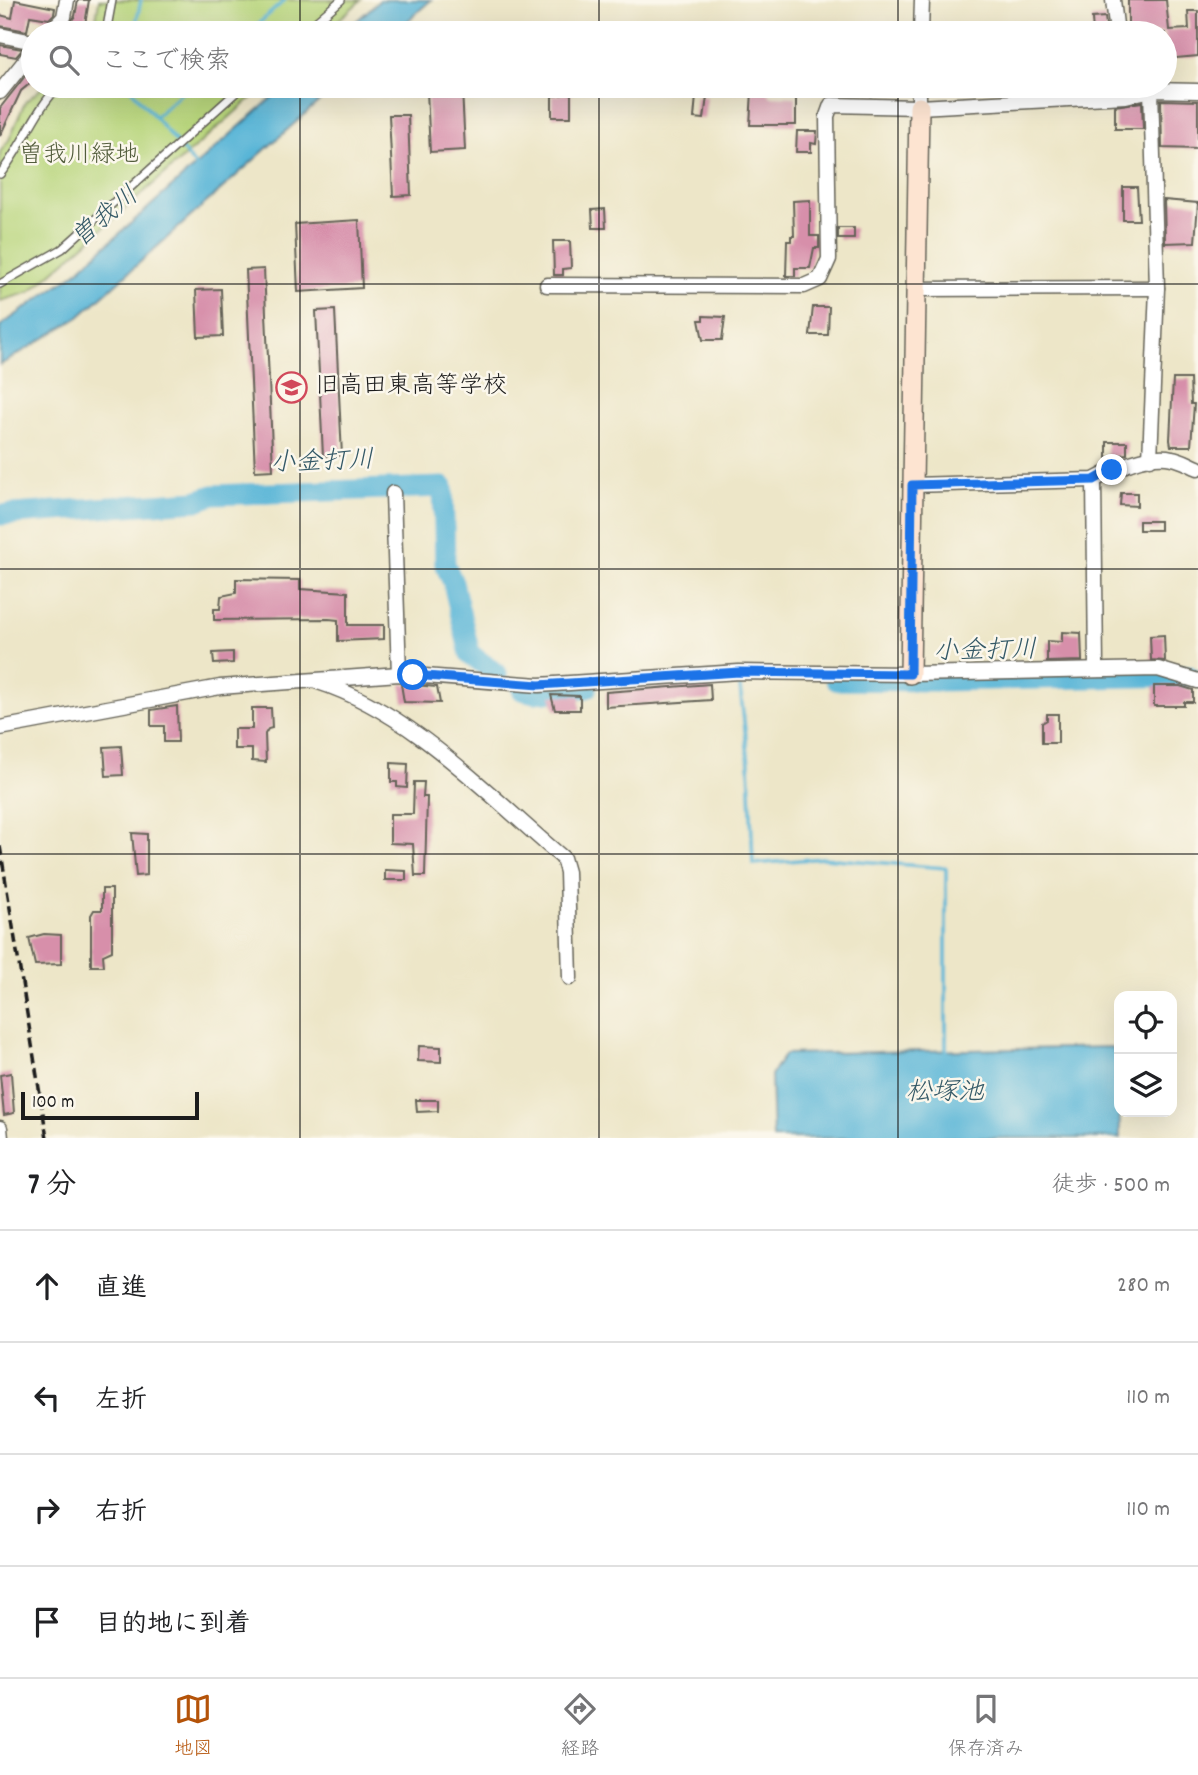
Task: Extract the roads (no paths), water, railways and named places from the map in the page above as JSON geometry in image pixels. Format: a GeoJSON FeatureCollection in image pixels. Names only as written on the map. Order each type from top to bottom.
{"type":"FeatureCollection","features":[{"type":"Feature","properties":{"kind":"street"},"geometry":{"type":"LineString","coordinates":[[921,21],[922,0]]}},
{"type":"Feature","properties":{"kind":"street"},"geometry":{"type":"LineString","coordinates":[[1113,0],[1116,21]]}},
{"type":"Feature","properties":{"kind":"street"},"geometry":{"type":"LineString","coordinates":[[60,21],[64,17],[64,1]]}},
{"type":"Feature","properties":{"kind":"street"},"geometry":{"type":"LineString","coordinates":[[0,35],[21,39]]}},
{"type":"Feature","properties":{"kind":"street"},"geometry":{"type":"LineString","coordinates":[[0,92],[4,78],[21,62]]}},
{"type":"Feature","properties":{"kind":"street"},"geometry":{"type":"LineString","coordinates":[[1177,91],[1198,91]]}},
{"type":"Feature","properties":{"kind":"street"},"geometry":{"type":"LineString","coordinates":[[910,674],[919,98]]}},
{"type":"Feature","properties":{"kind":"street"},"geometry":{"type":"LineString","coordinates":[[548,285],[804,286],[820,279],[829,259],[827,116],[831,105],[919,107],[1035,98]]}},
{"type":"Feature","properties":{"kind":"street"},"geometry":{"type":"LineString","coordinates":[[1150,458],[1157,288],[1151,98]]}},
{"type":"Feature","properties":{"kind":"street"},"geometry":{"type":"LineString","coordinates":[[917,289],[1157,288]]}},
{"type":"Feature","properties":{"kind":"street"},"geometry":{"type":"LineString","coordinates":[[912,485],[1094,480],[1112,470],[1150,458],[1171,457],[1198,468]]}},
{"type":"Feature","properties":{"kind":"street"},"geometry":{"type":"LineString","coordinates":[[1094,480],[1096,668]]}},
{"type":"Feature","properties":{"kind":"street"},"geometry":{"type":"LineString","coordinates":[[393,493],[399,674]]}},
{"type":"Feature","properties":{"kind":"street"},"geometry":{"type":"LineString","coordinates":[[0,728],[220,687],[399,674],[539,685],[739,672],[910,674],[1096,668],[1158,669],[1198,681]]}},
{"type":"Feature","properties":{"kind":"street"},"geometry":{"type":"LineString","coordinates":[[310,679],[351,692],[409,727],[563,858],[567,872],[570,978]]}},
{"type":"Feature","properties":{"kind":"street"},"geometry":{"type":"LineString","coordinates":[[0,1128],[1,1138]]}},
{"type":"Feature","properties":{"kind":"lane"},"geometry":{"type":"LineString","coordinates":[[108,21],[112,0]]}},
{"type":"Feature","properties":{"kind":"lane"},"geometry":{"type":"LineString","coordinates":[[317,21],[341,0]]}},
{"type":"Feature","properties":{"kind":"lane"},"geometry":{"type":"LineString","coordinates":[[0,174],[13,159],[47,98]]}},
{"type":"Feature","properties":{"kind":"lane"},"geometry":{"type":"LineString","coordinates":[[0,284],[62,249],[230,98]]}},
{"type":"Feature","properties":{"kind":"water"},"geometry":{"type":"Polygon","coordinates":[[[380,0],[431,0],[407,21],[356,21],[380,0]]]}},
{"type":"Feature","properties":{"kind":"water"},"geometry":{"type":"Polygon","coordinates":[[[272,98],[323,98],[79,317],[0,365],[0,326],[74,274],[272,98]]]}},
{"type":"Feature","properties":{"kind":"water","name":"松塚池"},"geometry":{"type":"Polygon","coordinates":[[[1111,1047],[1114,1052],[1114,1117],[1120,1117],[1120,1138],[773,1138],[771,1075],[785,1054],[1111,1047]]]}},
{"type":"Feature","properties":{"kind":"waterway"},"geometry":{"type":"LineString","coordinates":[[137,21],[141,0]]}},
{"type":"Feature","properties":{"kind":"waterway"},"geometry":{"type":"LineString","coordinates":[[261,21],[285,0]]}},
{"type":"Feature","properties":{"kind":"waterway"},"geometry":{"type":"LineString","coordinates":[[138,98],[155,117],[176,98]]}},
{"type":"Feature","properties":{"kind":"waterway"},"geometry":{"type":"LineString","coordinates":[[155,117],[198,169]]}},
{"type":"Feature","properties":{"kind":"waterway","name":"小金打川"},"geometry":{"type":"LineString","coordinates":[[0,515],[196,501],[213,495],[443,487],[445,564],[453,583],[470,654],[497,674]]}},
{"type":"Feature","properties":{"kind":"waterway","name":"小金打川"},"geometry":{"type":"LineString","coordinates":[[836,680],[938,681],[1189,676]]}},
{"type":"Feature","properties":{"kind":"waterway"},"geometry":{"type":"LineString","coordinates":[[739,679],[749,764],[753,864],[823,858],[946,868],[946,1051]]}},
{"type":"Feature","properties":{"kind":"waterway","name":"小金打川"},"geometry":{"type":"LineString","coordinates":[[522,690],[535,693],[587,688]]}},
{"type":"Feature","properties":{"kind":"railway"},"geometry":{"type":"LineString","coordinates":[[0,846],[47,1138]]}},
{"type":"Feature","properties":{"kind":"place","name":"旧高田東高等学校"},"geometry":{"type":"Point","coordinates":[292,387]}},
{"type":"Feature","properties":{"kind":"park label","name":"曽我川緑地"},"geometry":{"type":"Point","coordinates":[79,156]}},
{"type":"Feature","properties":{"kind":"water label","name":"曽我川"},"geometry":{"type":"Point","coordinates":[106,218]}}]}
